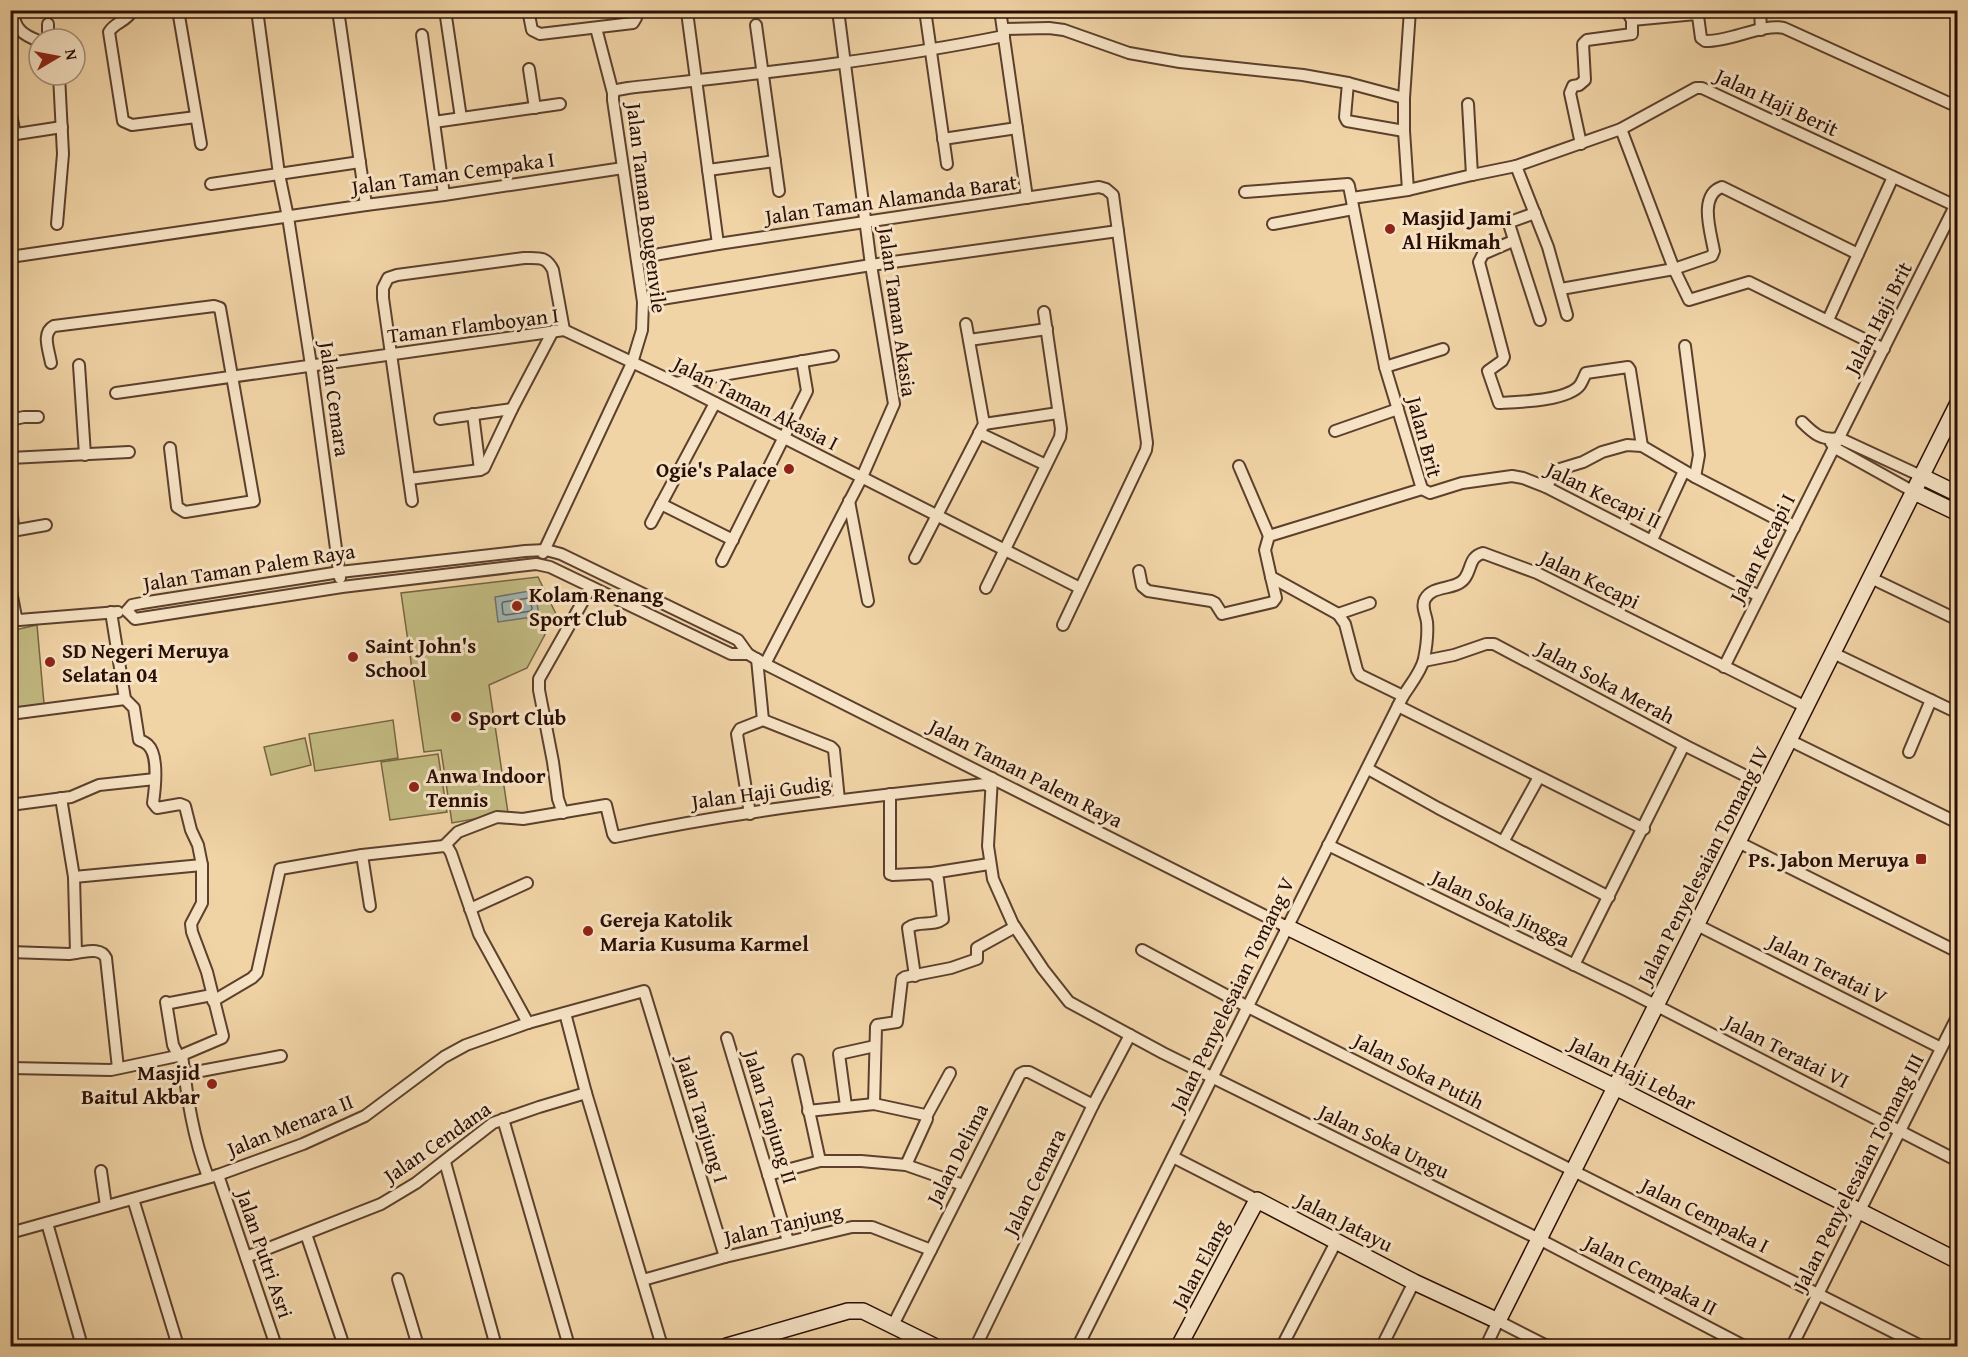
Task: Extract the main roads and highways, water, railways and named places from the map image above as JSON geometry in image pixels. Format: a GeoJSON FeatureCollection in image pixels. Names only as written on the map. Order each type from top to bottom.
{"type":"FeatureCollection","features":[{"type":"Feature","properties":{"kind":"water","name":"Kolam Renang Sport Club"},"geometry":{"type":"Polygon","coordinates":[[[535,590],[539,616],[498,622],[495,597],[535,590]]]}},
{"type":"Feature","properties":{"kind":"place","name":"Masjid Jami Al Hikmah"},"geometry":{"type":"Point","coordinates":[1390,229]}},
{"type":"Feature","properties":{"kind":"place","name":"Ogie's Palace"},"geometry":{"type":"Point","coordinates":[789,469]}},
{"type":"Feature","properties":{"kind":"place","name":"Kolam Renang Sport Club"},"geometry":{"type":"Point","coordinates":[517,606]}},
{"type":"Feature","properties":{"kind":"place","name":"Saint John's School"},"geometry":{"type":"Point","coordinates":[353,657]}},
{"type":"Feature","properties":{"kind":"place","name":"SD Negeri Meruya Selatan 04"},"geometry":{"type":"Point","coordinates":[50,662]}},
{"type":"Feature","properties":{"kind":"place","name":"Sport Club"},"geometry":{"type":"Point","coordinates":[456,717]}},
{"type":"Feature","properties":{"kind":"place","name":"Anwa Indoor Tennis"},"geometry":{"type":"Point","coordinates":[414,787]}},
{"type":"Feature","properties":{"kind":"place","name":"Ps. Jabon Meruya"},"geometry":{"type":"Point","coordinates":[1921,859]}},
{"type":"Feature","properties":{"kind":"place","name":"Gereja Katolik Maria Kusuma Karmel"},"geometry":{"type":"Point","coordinates":[588,931]}},
{"type":"Feature","properties":{"kind":"place","name":"Masjid Baitul Akbar"},"geometry":{"type":"Point","coordinates":[212,1084]}}]}
